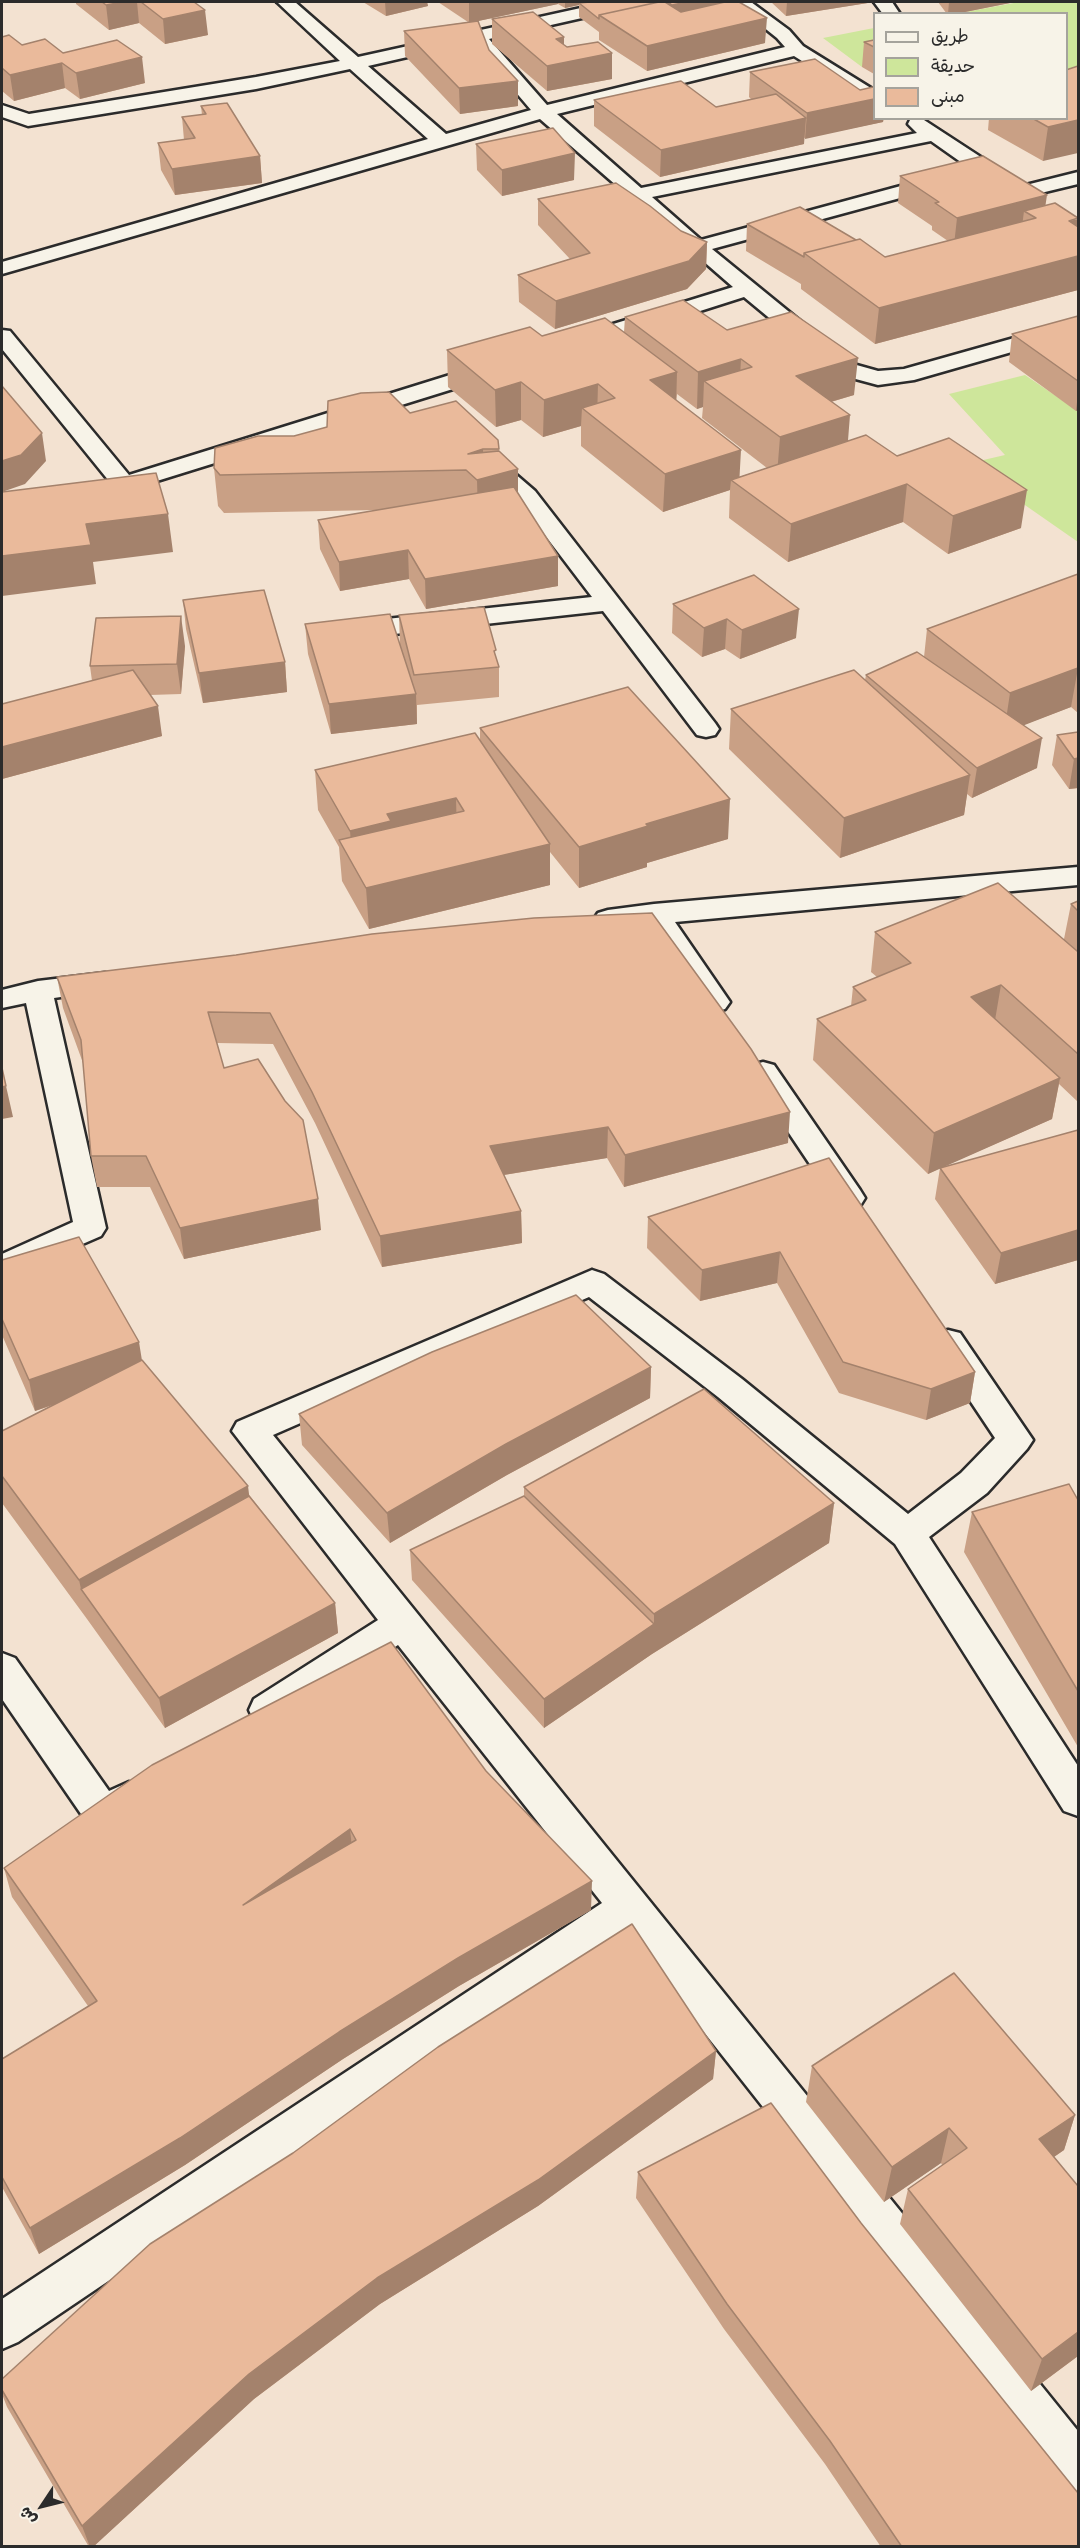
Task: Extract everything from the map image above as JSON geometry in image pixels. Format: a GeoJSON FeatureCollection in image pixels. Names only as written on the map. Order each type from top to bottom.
{"type":"FeatureCollection","features":[{"type":"Feature","properties":{"kind":"street"},"geometry":{"type":"LineString","coordinates":[[285,2],[442,141]]}},
{"type":"Feature","properties":{"kind":"street"},"geometry":{"type":"LineString","coordinates":[[2,111],[28,120],[256,83],[353,64],[629,2]]}},
{"type":"Feature","properties":{"kind":"street"},"geometry":{"type":"LineString","coordinates":[[741,2],[783,34],[797,50],[873,97]]}},
{"type":"Feature","properties":{"kind":"street"},"geometry":{"type":"LineString","coordinates":[[476,35],[543,112],[639,194],[697,248],[845,369],[878,378],[906,375],[1078,326]]}},
{"type":"Feature","properties":{"kind":"street"},"geometry":{"type":"LineString","coordinates":[[2,268],[543,112],[797,50]]}},
{"type":"Feature","properties":{"kind":"street"},"geometry":{"type":"LineString","coordinates":[[911,120],[986,168],[1034,207]]}},
{"type":"Feature","properties":{"kind":"street"},"geometry":{"type":"LineString","coordinates":[[639,194],[934,135]]}},
{"type":"Feature","properties":{"kind":"street"},"geometry":{"type":"LineString","coordinates":[[697,248],[986,168]]}},
{"type":"Feature","properties":{"kind":"street"},"geometry":{"type":"LineString","coordinates":[[1016,193],[1078,178]]}},
{"type":"Feature","properties":{"kind":"street"},"geometry":{"type":"LineString","coordinates":[[553,350],[747,289]]}},
{"type":"Feature","properties":{"kind":"street"},"geometry":{"type":"LineString","coordinates":[[2,336],[124,484]]}},
{"type":"Feature","properties":{"kind":"street"},"geometry":{"type":"LineString","coordinates":[[91,495],[507,364]]}},
{"type":"Feature","properties":{"kind":"street"},"geometry":{"type":"LineString","coordinates":[[405,396],[430,415]]}},
{"type":"Feature","properties":{"kind":"street"},"geometry":{"type":"LineString","coordinates":[[464,442],[527,496],[706,729]]}},
{"type":"Feature","properties":{"kind":"street"},"geometry":{"type":"LineString","coordinates":[[332,633],[610,603]]}},
{"type":"Feature","properties":{"kind":"street"},"geometry":{"type":"LineString","coordinates":[[583,922],[654,913],[1078,876]]}},
{"type":"Feature","properties":{"kind":"street"},"geometry":{"type":"LineString","coordinates":[[654,913],[868,1225]]}},
{"type":"Feature","properties":{"kind":"street"},"geometry":{"type":"LineString","coordinates":[[2,999],[38,991],[133,979]]}},
{"type":"Feature","properties":{"kind":"street"},"geometry":{"type":"LineString","coordinates":[[2,1267],[90,1228],[38,991]]}},
{"type":"Feature","properties":{"kind":"street"},"geometry":{"type":"LineString","coordinates":[[1078,1799],[908,1534],[730,1388],[592,1282],[249,1431],[1078,2468]]}},
{"type":"Feature","properties":{"kind":"street"},"geometry":{"type":"LineString","coordinates":[[908,1534],[974,1483],[1015,1440],[928,1313]]}},
{"type":"Feature","properties":{"kind":"street"},"geometry":{"type":"LineString","coordinates":[[243,1726],[403,1623]]}},
{"type":"Feature","properties":{"kind":"street"},"geometry":{"type":"LineString","coordinates":[[2,1669],[104,1815],[154,1783]]}},
{"type":"Feature","properties":{"kind":"street"},"geometry":{"type":"LineString","coordinates":[[2,2326],[631,1906]]}},
{"type":"Feature","properties":{"kind":"green space"},"geometry":{"type":"Polygon","coordinates":[[[1019,2],[1078,2],[1078,98],[1068,93],[1068,12],[966,12],[1019,2]]]}},
{"type":"Feature","properties":{"kind":"green space"},"geometry":{"type":"Polygon","coordinates":[[[873,28],[873,65],[862,67],[823,38],[873,28]]]}},
{"type":"Feature","properties":{"kind":"green space"},"geometry":{"type":"Polygon","coordinates":[[[1025,375],[1078,411],[1078,542],[966,464],[1005,455],[949,394],[1025,375]]]}},
{"type":"Feature","properties":{"kind":"building"},"geometry":{"type":"Polygon","coordinates":[[[102,2],[123,2],[106,5],[102,2]]]}},
{"type":"Feature","properties":{"kind":"building"},"geometry":{"type":"Polygon","coordinates":[[[141,2],[194,2],[205,10],[163,19],[141,2]]]}},
{"type":"Feature","properties":{"kind":"building"},"geometry":{"type":"Polygon","coordinates":[[[665,2],[681,12],[725,2],[739,2],[767,18],[647,46],[599,15],[665,2]]]}},
{"type":"Feature","properties":{"kind":"building"},"geometry":{"type":"Polygon","coordinates":[[[668,2],[687,2],[672,5],[668,2]]]}},
{"type":"Feature","properties":{"kind":"building"},"geometry":{"type":"Polygon","coordinates":[[[579,3],[654,3],[599,15],[599,19],[579,3]]]}},
{"type":"Feature","properties":{"kind":"building"},"geometry":{"type":"Polygon","coordinates":[[[533,12],[564,37],[556,39],[567,47],[598,42],[612,53],[547,66],[492,19],[533,12]]]}},
{"type":"Feature","properties":{"kind":"building"},"geometry":{"type":"Polygon","coordinates":[[[478,21],[489,50],[518,81],[459,88],[404,31],[478,21]]]}},
{"type":"Feature","properties":{"kind":"building"},"geometry":{"type":"Polygon","coordinates":[[[9,35],[22,45],[45,39],[63,53],[117,40],[142,57],[76,73],[62,63],[10,75],[2,68],[2,37],[9,35]]]}},
{"type":"Feature","properties":{"kind":"building"},"geometry":{"type":"Polygon","coordinates":[[[873,40],[873,46],[864,42],[873,40]]]}},
{"type":"Feature","properties":{"kind":"building"},"geometry":{"type":"Polygon","coordinates":[[[815,59],[860,90],[873,87],[873,99],[807,113],[750,72],[815,59]]]}},
{"type":"Feature","properties":{"kind":"building"},"geometry":{"type":"Polygon","coordinates":[[[1078,66],[1078,120],[1048,127],[1036,120],[1068,120],[1068,69],[1078,66]]]}},
{"type":"Feature","properties":{"kind":"building"},"geometry":{"type":"Polygon","coordinates":[[[681,81],[716,107],[776,94],[806,118],[661,150],[594,100],[681,81]]]}},
{"type":"Feature","properties":{"kind":"building"},"geometry":{"type":"Polygon","coordinates":[[[227,103],[260,156],[172,169],[158,143],[195,138],[182,117],[206,114],[201,106],[227,103]]]}},
{"type":"Feature","properties":{"kind":"building"},"geometry":{"type":"Polygon","coordinates":[[[553,128],[575,153],[502,170],[476,144],[553,128]]]}},
{"type":"Feature","properties":{"kind":"building"},"geometry":{"type":"Polygon","coordinates":[[[983,156],[1047,195],[957,218],[935,203],[939,202],[900,176],[983,156]]]}},
{"type":"Feature","properties":{"kind":"building"},"geometry":{"type":"Polygon","coordinates":[[[616,183],[681,231],[707,242],[689,261],[556,301],[518,275],[590,253],[538,199],[616,183]]]}},
{"type":"Feature","properties":{"kind":"building"},"geometry":{"type":"Polygon","coordinates":[[[1055,203],[1078,218],[1069,221],[1078,227],[1078,256],[879,308],[804,253],[860,239],[885,257],[1036,218],[1024,211],[1055,203]]]}},
{"type":"Feature","properties":{"kind":"building"},"geometry":{"type":"Polygon","coordinates":[[[800,207],[856,240],[804,253],[804,257],[747,224],[800,207]]]}},
{"type":"Feature","properties":{"kind":"building"},"geometry":{"type":"Polygon","coordinates":[[[683,300],[727,330],[791,312],[858,358],[796,376],[850,415],[780,437],[704,381],[752,367],[741,359],[698,372],[625,317],[683,300]]]}},
{"type":"Feature","properties":{"kind":"building"},"geometry":{"type":"Polygon","coordinates":[[[1078,316],[1078,381],[1012,334],[1078,316]]]}},
{"type":"Feature","properties":{"kind":"building"},"geometry":{"type":"Polygon","coordinates":[[[605,318],[677,372],[650,380],[741,450],[665,474],[582,408],[615,398],[598,384],[544,400],[521,382],[495,390],[447,350],[530,327],[542,336],[605,318]]]}},
{"type":"Feature","properties":{"kind":"building"},"geometry":{"type":"Polygon","coordinates":[[[2,386],[42,433],[21,455],[2,461],[2,386]]]}},
{"type":"Feature","properties":{"kind":"building"},"geometry":{"type":"Polygon","coordinates":[[[389,392],[410,413],[456,401],[498,440],[499,449],[483,449],[468,454],[499,451],[518,469],[477,480],[466,470],[220,475],[214,468],[215,448],[258,436],[294,436],[327,427],[328,401],[361,393],[389,392]]]}},
{"type":"Feature","properties":{"kind":"building"},"geometry":{"type":"Polygon","coordinates":[[[866,435],[897,456],[949,438],[1027,490],[953,516],[907,484],[791,524],[731,480],[866,435]]]}},
{"type":"Feature","properties":{"kind":"building"},"geometry":{"type":"Polygon","coordinates":[[[156,473],[168,514],[86,524],[91,545],[2,556],[2,492],[156,473]]]}},
{"type":"Feature","properties":{"kind":"building"},"geometry":{"type":"Polygon","coordinates":[[[514,487],[558,556],[425,579],[408,550],[339,562],[318,520],[514,487]]]}},
{"type":"Feature","properties":{"kind":"building"},"geometry":{"type":"Polygon","coordinates":[[[1078,574],[1078,668],[1010,693],[927,629],[1078,574]]]}},
{"type":"Feature","properties":{"kind":"building"},"geometry":{"type":"Polygon","coordinates":[[[754,575],[799,609],[742,630],[727,619],[704,628],[673,604],[754,575]]]}},
{"type":"Feature","properties":{"kind":"building"},"geometry":{"type":"Polygon","coordinates":[[[264,590],[285,662],[199,673],[183,600],[264,590]]]}},
{"type":"Feature","properties":{"kind":"building"},"geometry":{"type":"Polygon","coordinates":[[[484,607],[499,667],[414,675],[399,615],[484,607]]]}},
{"type":"Feature","properties":{"kind":"building"},"geometry":{"type":"Polygon","coordinates":[[[390,614],[416,694],[329,704],[305,624],[390,614]]]}},
{"type":"Feature","properties":{"kind":"building"},"geometry":{"type":"Polygon","coordinates":[[[181,616],[177,664],[90,666],[96,618],[181,616]]]}},
{"type":"Feature","properties":{"kind":"building"},"geometry":{"type":"Polygon","coordinates":[[[917,652],[1042,738],[977,768],[866,675],[917,652]]]}},
{"type":"Feature","properties":{"kind":"building"},"geometry":{"type":"Polygon","coordinates":[[[133,670],[158,706],[2,747],[2,704],[133,670]]]}},
{"type":"Feature","properties":{"kind":"building"},"geometry":{"type":"Polygon","coordinates":[[[854,670],[970,775],[844,818],[731,709],[854,670]]]}},
{"type":"Feature","properties":{"kind":"building"},"geometry":{"type":"Polygon","coordinates":[[[628,687],[730,799],[579,847],[480,728],[628,687]]]}},
{"type":"Feature","properties":{"kind":"building"},"geometry":{"type":"Polygon","coordinates":[[[1078,732],[1078,758],[1074,759],[1057,735],[1078,732]]]}},
{"type":"Feature","properties":{"kind":"building"},"geometry":{"type":"Polygon","coordinates":[[[475,733],[550,844],[366,888],[339,840],[464,811],[456,798],[387,814],[391,821],[350,831],[315,770],[475,733]]]}},
{"type":"Feature","properties":{"kind":"building"},"geometry":{"type":"Polygon","coordinates":[[[998,883],[1078,950],[1078,1054],[1001,985],[971,997],[1060,1078],[934,1133],[817,1019],[866,1000],[853,987],[911,963],[875,932],[998,883]]]}},
{"type":"Feature","properties":{"kind":"building"},"geometry":{"type":"Polygon","coordinates":[[[1078,901],[1078,911],[1071,904],[1078,901]]]}},
{"type":"Feature","properties":{"kind":"building"},"geometry":{"type":"Polygon","coordinates":[[[652,913],[751,1049],[790,1112],[625,1155],[608,1127],[490,1146],[521,1211],[380,1236],[312,1092],[270,1013],[208,1012],[224,1068],[258,1059],[285,1101],[303,1120],[318,1199],[180,1228],[146,1156],[91,1156],[81,1040],[57,977],[236,955],[372,934],[534,918],[652,913]]]}},
{"type":"Feature","properties":{"kind":"building"},"geometry":{"type":"Polygon","coordinates":[[[2,1068],[6,1086],[2,1087],[2,1068]]]}},
{"type":"Feature","properties":{"kind":"building"},"geometry":{"type":"Polygon","coordinates":[[[1078,1130],[1078,1230],[1001,1253],[940,1168],[1078,1130]]]}},
{"type":"Feature","properties":{"kind":"building"},"geometry":{"type":"Polygon","coordinates":[[[829,1158],[975,1372],[931,1389],[843,1362],[780,1252],[702,1270],[648,1217],[829,1158]]]}},
{"type":"Feature","properties":{"kind":"building"},"geometry":{"type":"Polygon","coordinates":[[[79,1237],[139,1342],[29,1380],[2,1319],[2,1260],[79,1237]]]}},
{"type":"Feature","properties":{"kind":"building"},"geometry":{"type":"Polygon","coordinates":[[[576,1295],[651,1367],[506,1444],[387,1513],[299,1414],[432,1352],[576,1295]]]}},
{"type":"Feature","properties":{"kind":"building"},"geometry":{"type":"Polygon","coordinates":[[[142,1360],[248,1486],[79,1580],[2,1476],[2,1431],[142,1360]]]}},
{"type":"Feature","properties":{"kind":"building"},"geometry":{"type":"Polygon","coordinates":[[[704,1389],[834,1503],[654,1614],[524,1487],[704,1389]]]}},
{"type":"Feature","properties":{"kind":"building"},"geometry":{"type":"Polygon","coordinates":[[[1069,1484],[1078,1500],[1078,1691],[972,1512],[1069,1484]]]}},
{"type":"Feature","properties":{"kind":"building"},"geometry":{"type":"Polygon","coordinates":[[[249,1496],[335,1603],[159,1698],[81,1589],[249,1496]]]}},
{"type":"Feature","properties":{"kind":"building"},"geometry":{"type":"Polygon","coordinates":[[[524,1496],[654,1624],[544,1699],[410,1550],[524,1496]]]}},
{"type":"Feature","properties":{"kind":"building"},"geometry":{"type":"Polygon","coordinates":[[[391,1642],[486,1771],[592,1881],[458,1958],[339,2032],[180,2138],[30,2228],[2,2177],[2,2059],[97,2001],[4,1868],[152,1765],[391,1642]],[[350,1829],[243,1905],[356,1840],[350,1829]]]}},
{"type":"Feature","properties":{"kind":"building"},"geometry":{"type":"Polygon","coordinates":[[[632,1924],[716,2051],[538,2180],[377,2278],[249,2374],[82,2526],[2,2390],[2,2379],[150,2244],[293,2153],[438,2047],[632,1924]]]}},
{"type":"Feature","properties":{"kind":"building"},"geometry":{"type":"Polygon","coordinates":[[[954,1973],[1075,2115],[1039,2139],[1078,2186],[1078,2332],[1042,2359],[908,2189],[967,2148],[949,2128],[892,2167],[812,2066],[954,1973]]]}},
{"type":"Feature","properties":{"kind":"building"},"geometry":{"type":"Polygon","coordinates":[[[771,2103],[861,2223],[1078,2493],[1078,2547],[902,2547],[830,2441],[727,2304],[638,2172],[771,2103]]]}}]}
